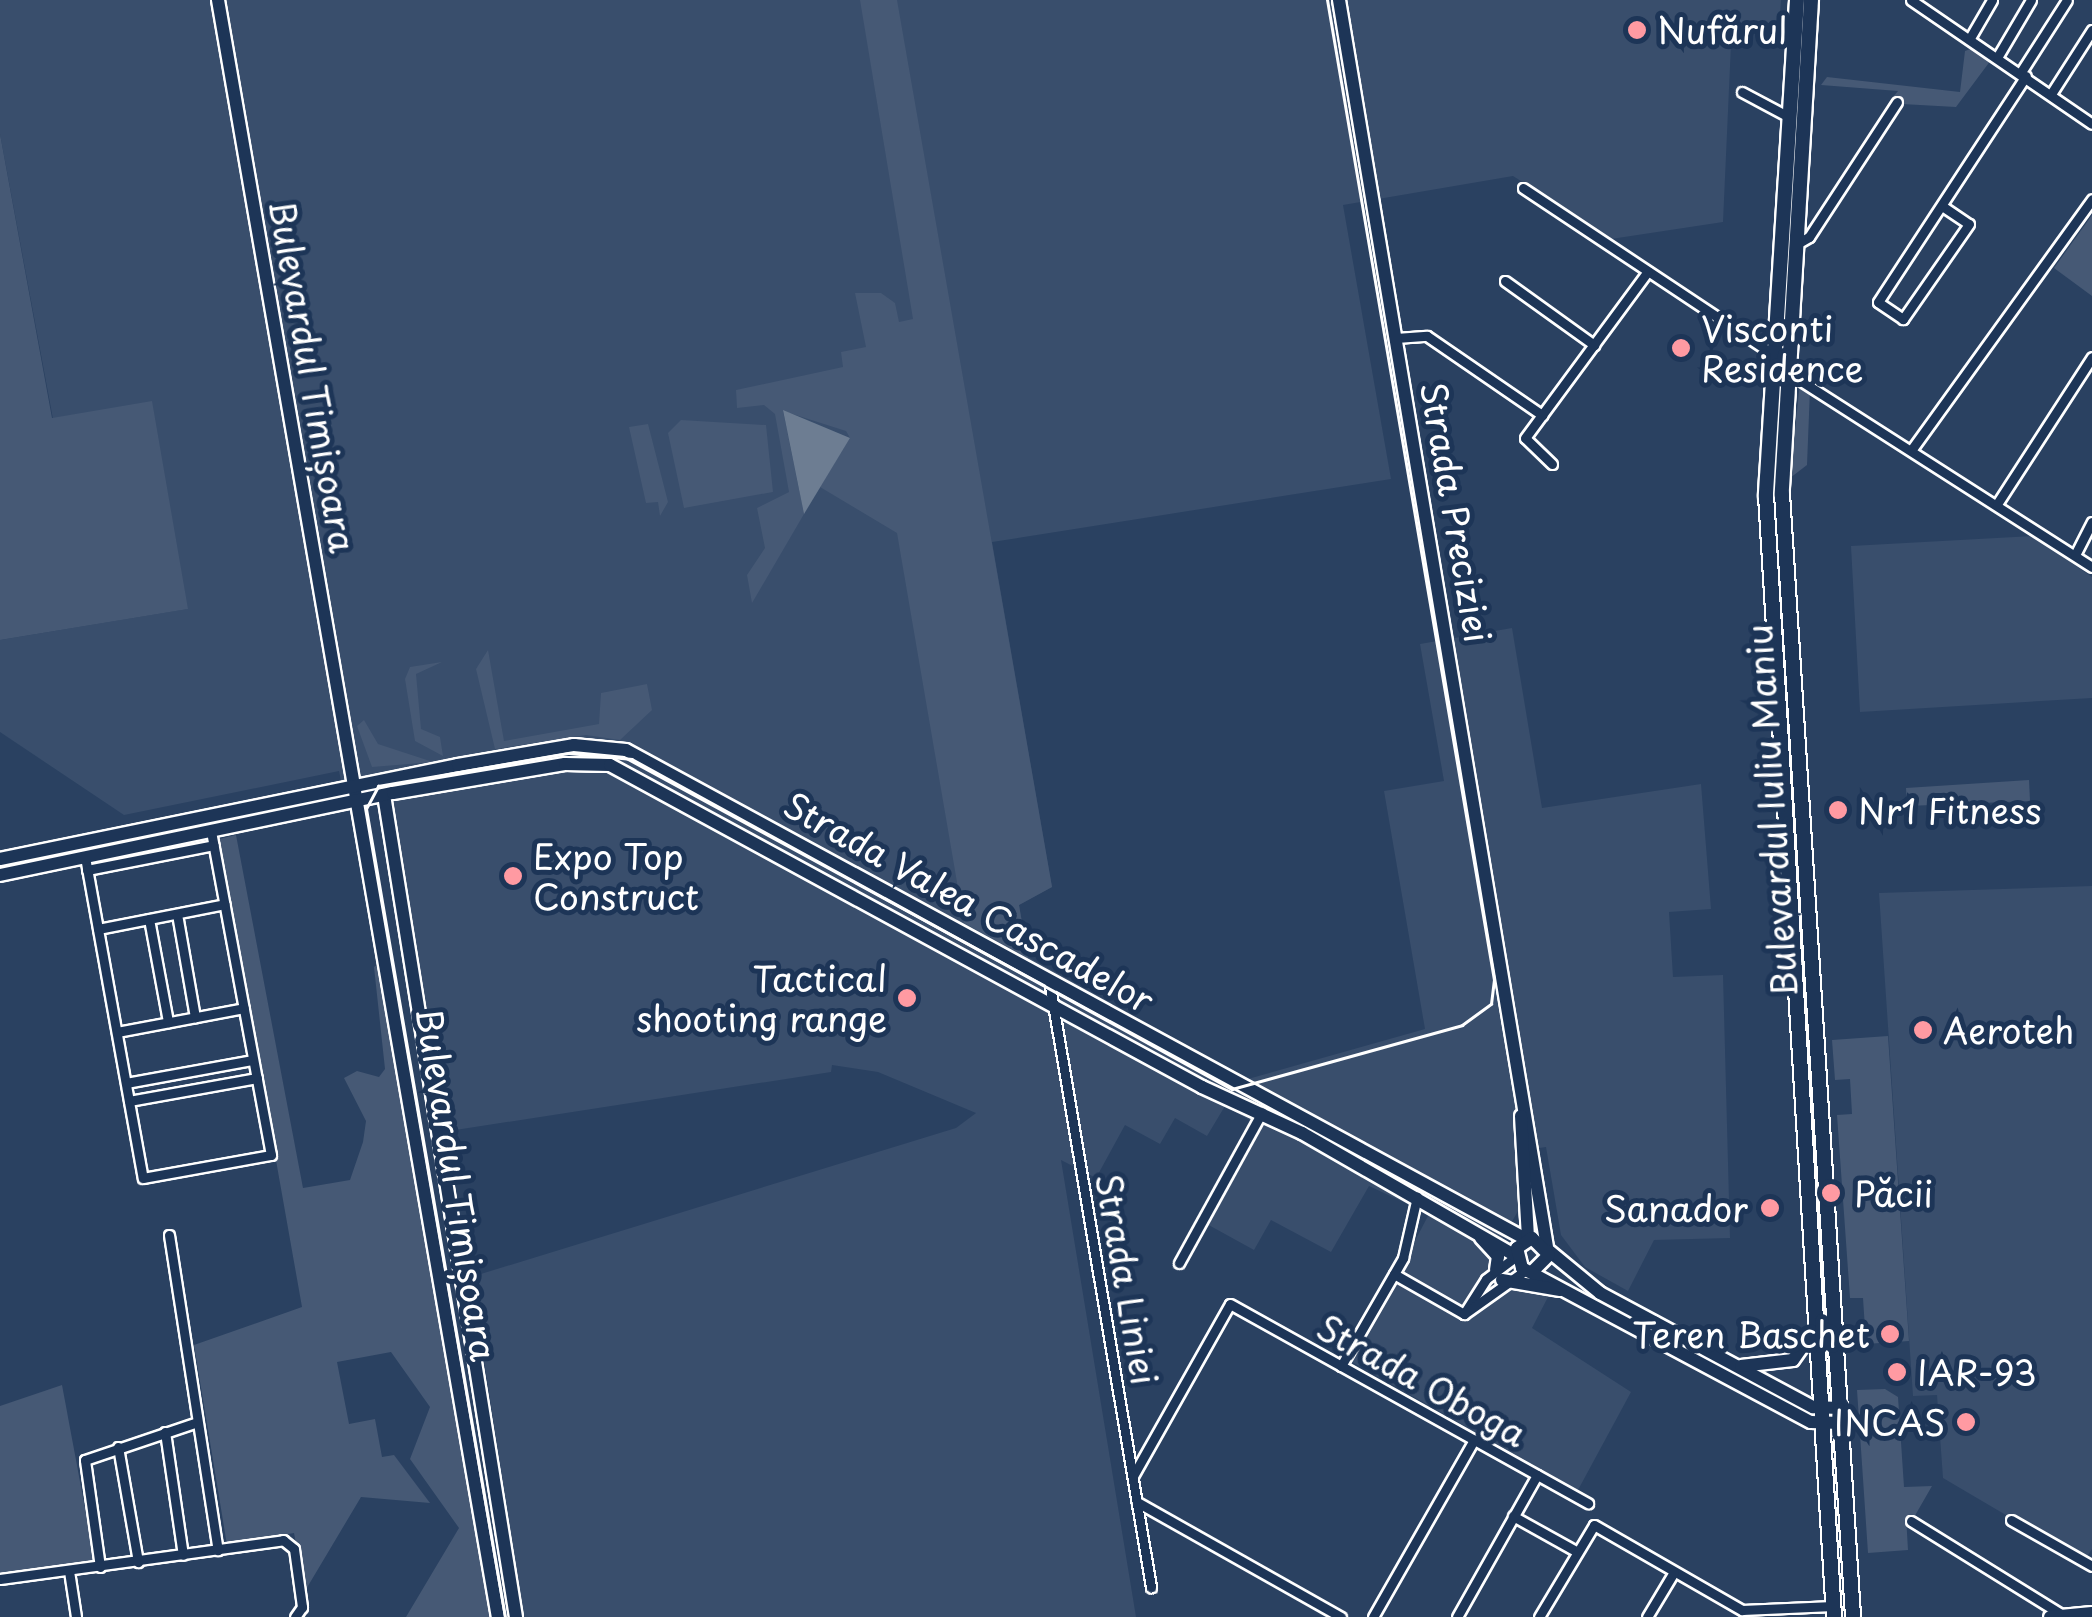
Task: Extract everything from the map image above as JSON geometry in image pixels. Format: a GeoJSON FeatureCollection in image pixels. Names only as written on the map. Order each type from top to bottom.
{"type":"FeatureCollection","features":[{"type":"Feature","properties":{"kind":"main road","name":"Bulevardul Timișoara"},"geometry":{"type":"LineString","coordinates":[[218,0],[349,762],[360,783],[356,800],[498,1617]]}},
{"type":"Feature","properties":{"kind":"main road","name":"Strada Preciziei"},"geometry":{"type":"LineString","coordinates":[[1340,0],[1548,1249]]}},
{"type":"Feature","properties":{"kind":"main road","name":"Bulevardul Iuliu Maniu"},"geometry":{"type":"LineString","coordinates":[[1797,0],[1768,555],[1834,1611]]}},
{"type":"Feature","properties":{"kind":"main road","name":"Bulevardul Iuliu Maniu"},"geometry":{"type":"LineString","coordinates":[[1812,0],[1773,354],[1780,372],[1784,554],[1853,1617]]}},
{"type":"Feature","properties":{"kind":"main road"},"geometry":{"type":"LineString","coordinates":[[568,746],[570,764]]}},
{"type":"Feature","properties":{"kind":"main road","name":"Strada Valea Cascadelor"},"geometry":{"type":"LineString","coordinates":[[0,859],[360,783],[568,746],[638,754],[1501,1230],[1548,1249]]}},
{"type":"Feature","properties":{"kind":"main road","name":"Strada Valea Cascadelor"},"geometry":{"type":"LineString","coordinates":[[0,875],[86,864],[213,838],[356,800],[381,799],[570,764],[639,774],[1053,1004],[1417,1196],[1516,1256]]}},
{"type":"Feature","properties":{"kind":"main road"},"geometry":{"type":"LineString","coordinates":[[360,783],[381,799]]}},
{"type":"Feature","properties":{"kind":"main road","name":"Bulevardul Timișoara"},"geometry":{"type":"LineString","coordinates":[[381,799],[516,1617]]}},
{"type":"Feature","properties":{"kind":"main road"},"geometry":{"type":"LineString","coordinates":[[750,836],[759,820]]}},
{"type":"Feature","properties":{"kind":"main road"},"geometry":{"type":"LineString","coordinates":[[836,884],[845,868]]}},
{"type":"Feature","properties":{"kind":"main road","name":"Strada Preciziei"},"geometry":{"type":"LineString","coordinates":[[1522,1089],[1527,1239]]}},
{"type":"Feature","properties":{"kind":"main road"},"geometry":{"type":"LineString","coordinates":[[1501,1230],[1517,1221],[1527,1192]]}},
{"type":"Feature","properties":{"kind":"main road"},"geometry":{"type":"LineString","coordinates":[[1465,1223],[1496,1252],[1499,1275],[1578,1292]]}},
{"type":"Feature","properties":{"kind":"main road"},"geometry":{"type":"LineString","coordinates":[[1527,1239],[1516,1256],[1529,1271],[1578,1292],[1820,1416],[1840,1415]]}},
{"type":"Feature","properties":{"kind":"main road"},"geometry":{"type":"LineString","coordinates":[[1548,1249],[1584,1284],[1820,1416]]}},
{"type":"Feature","properties":{"kind":"main road"},"geometry":{"type":"LineString","coordinates":[[1529,1271],[1547,1264],[1548,1249]]}},
{"type":"Feature","properties":{"kind":"main road"},"geometry":{"type":"LineString","coordinates":[[1734,1366],[1793,1360],[1818,1324]]}},
{"type":"Feature","properties":{"kind":"main road"},"geometry":{"type":"LineString","coordinates":[[468,1431],[485,1428]]}},
{"type":"Feature","properties":{"kind":"main road"},"geometry":{"type":"LineString","coordinates":[[2057,1616],[2091,1615]]}},
{"type":"Feature","properties":{"kind":"street"},"geometry":{"type":"LineString","coordinates":[[1911,0],[2092,124]]}},
{"type":"Feature","properties":{"kind":"street"},"geometry":{"type":"LineString","coordinates":[[1970,38],[1992,0]]}},
{"type":"Feature","properties":{"kind":"street"},"geometry":{"type":"LineString","coordinates":[[1998,56],[2031,0]]}},
{"type":"Feature","properties":{"kind":"street"},"geometry":{"type":"LineString","coordinates":[[1942,206],[1969,224],[1903,320],[1878,302],[1942,206],[2067,0]]}},
{"type":"Feature","properties":{"kind":"street"},"geometry":{"type":"LineString","coordinates":[[2051,94],[2092,30]]}},
{"type":"Feature","properties":{"kind":"street"},"geometry":{"type":"LineString","coordinates":[[1742,92],[1789,117]]}},
{"type":"Feature","properties":{"kind":"street"},"geometry":{"type":"LineString","coordinates":[[1787,244],[1808,238],[1897,102]]}},
{"type":"Feature","properties":{"kind":"street"},"geometry":{"type":"LineString","coordinates":[[1523,188],[1773,354]]}},
{"type":"Feature","properties":{"kind":"street"},"geometry":{"type":"LineString","coordinates":[[1912,449],[2092,198]]}},
{"type":"Feature","properties":{"kind":"street"},"geometry":{"type":"LineString","coordinates":[[1552,464],[1524,440],[1648,271]]}},
{"type":"Feature","properties":{"kind":"street"},"geometry":{"type":"LineString","coordinates":[[1505,282],[1594,344]]}},
{"type":"Feature","properties":{"kind":"street"},"geometry":{"type":"LineString","coordinates":[[1396,338],[1428,336],[1542,414]]}},
{"type":"Feature","properties":{"kind":"street"},"geometry":{"type":"LineString","coordinates":[[1997,504],[2092,357]]}},
{"type":"Feature","properties":{"kind":"street"},"geometry":{"type":"LineString","coordinates":[[1780,372],[1912,449],[2092,567]]}},
{"type":"Feature","properties":{"kind":"street"},"geometry":{"type":"LineString","coordinates":[[2075,555],[2092,522]]}},
{"type":"Feature","properties":{"kind":"street"},"geometry":{"type":"LineString","coordinates":[[86,864],[143,1178],[270,1155],[213,838]]}},
{"type":"Feature","properties":{"kind":"street"},"geometry":{"type":"LineString","coordinates":[[98,929],[225,904]]}},
{"type":"Feature","properties":{"kind":"street"},"geometry":{"type":"LineString","coordinates":[[177,914],[195,1017]]}},
{"type":"Feature","properties":{"kind":"street"},"geometry":{"type":"LineString","coordinates":[[149,919],[168,1022]]}},
{"type":"Feature","properties":{"kind":"street","name":"Strada Liniei"},"geometry":{"type":"LineString","coordinates":[[1049,980],[1151,1587]]}},
{"type":"Feature","properties":{"kind":"street"},"geometry":{"type":"LineString","coordinates":[[116,1032],[244,1008]]}},
{"type":"Feature","properties":{"kind":"street"},"geometry":{"type":"LineString","coordinates":[[126,1082],[253,1060]]}},
{"type":"Feature","properties":{"kind":"street"},"geometry":{"type":"LineString","coordinates":[[129,1101],[256,1078]]}},
{"type":"Feature","properties":{"kind":"street"},"geometry":{"type":"LineString","coordinates":[[1179,1263],[1262,1111]]}},
{"type":"Feature","properties":{"kind":"street"},"geometry":{"type":"LineString","coordinates":[[1341,1366],[1394,1274],[1417,1196]]}},
{"type":"Feature","properties":{"kind":"street"},"geometry":{"type":"LineString","coordinates":[[169,1235],[218,1550]]}},
{"type":"Feature","properties":{"kind":"street"},"geometry":{"type":"LineString","coordinates":[[1394,1274],[1464,1314],[1516,1256]]}},
{"type":"Feature","properties":{"kind":"street"},"geometry":{"type":"LineString","coordinates":[[1499,1275],[1529,1271]]}},
{"type":"Feature","properties":{"kind":"street","name":"Strada Oboga"},"geometry":{"type":"LineString","coordinates":[[1132,1476],[1230,1304],[1588,1503]]}},
{"type":"Feature","properties":{"kind":"street"},"geometry":{"type":"LineString","coordinates":[[100,1567],[84,1460],[198,1422]]}},
{"type":"Feature","properties":{"kind":"street"},"geometry":{"type":"LineString","coordinates":[[165,1432],[183,1556]]}},
{"type":"Feature","properties":{"kind":"street"},"geometry":{"type":"LineString","coordinates":[[1372,1617],[1474,1440]]}},
{"type":"Feature","properties":{"kind":"street"},"geometry":{"type":"LineString","coordinates":[[118,1447],[138,1562]]}},
{"type":"Feature","properties":{"kind":"street"},"geometry":{"type":"LineString","coordinates":[[1456,1617],[1536,1476]]}},
{"type":"Feature","properties":{"kind":"street"},"geometry":{"type":"LineString","coordinates":[[1137,1502],[1341,1617]]}},
{"type":"Feature","properties":{"kind":"street"},"geometry":{"type":"LineString","coordinates":[[1514,1516],[1576,1551]]}},
{"type":"Feature","properties":{"kind":"street"},"geometry":{"type":"LineString","coordinates":[[2010,1520],[2092,1566]]}},
{"type":"Feature","properties":{"kind":"street"},"geometry":{"type":"LineString","coordinates":[[1911,1521],[2057,1616]]}},
{"type":"Feature","properties":{"kind":"street"},"geometry":{"type":"LineString","coordinates":[[1539,1617],[1576,1551],[1598,1526],[1738,1609],[1757,1614],[1834,1611]]}},
{"type":"Feature","properties":{"kind":"street"},"geometry":{"type":"LineString","coordinates":[[0,1579],[289,1543],[302,1608],[295,1617]]}},
{"type":"Feature","properties":{"kind":"street"},"geometry":{"type":"LineString","coordinates":[[68,1571],[76,1617]]}},
{"type":"Feature","properties":{"kind":"street"},"geometry":{"type":"LineString","coordinates":[[1648,1617],[1674,1572]]}},
{"type":"Feature","properties":{"kind":"shaded area"},"geometry":{"type":"Polygon","coordinates":[[[0,0],[1781,0],[1778,43],[1732,22],[1723,222],[1611,239],[1513,176],[1343,205],[1391,479],[992,542],[1052,887],[1019,905],[1028,957],[1248,1079],[1425,1029],[1384,791],[1444,781],[1420,644],[1512,628],[1542,808],[1701,784],[1711,909],[1669,912],[1673,977],[1723,975],[1730,1238],[1654,1240],[1628,1291],[1585,1267],[1561,1235],[1546,1147],[1519,1151],[1518,1211],[1490,1260],[1548,1297],[1532,1328],[1631,1392],[1578,1490],[1352,1362],[1429,1214],[1369,1186],[1331,1252],[1271,1220],[1254,1250],[1205,1223],[1258,1125],[1225,1106],[1207,1136],[1175,1118],[1160,1144],[1125,1125],[1096,1178],[1061,1160],[1136,1617],[524,1617],[471,1277],[956,1128],[976,1113],[878,1072],[832,1065],[831,1072],[449,1131],[378,775],[341,781],[339,771],[124,815],[0,732],[0,640],[187,609],[53,419],[0,134],[0,0]]]}},
{"type":"Feature","properties":{"kind":"shaded area"},"geometry":{"type":"Polygon","coordinates":[[[860,0],[897,0],[1052,887],[1019,905],[1028,958],[964,923],[897,533],[820,487],[850,438],[846,431],[783,411],[804,514],[752,603],[747,575],[765,548],[757,508],[789,492],[775,414],[764,405],[737,408],[736,390],[843,367],[841,352],[866,347],[855,293],[881,293],[895,303],[899,322],[913,319],[860,0]]]}},
{"type":"Feature","properties":{"kind":"shaded area"},"geometry":{"type":"Polygon","coordinates":[[[1973,48],[1991,60],[1956,107],[1902,104],[1893,97],[1898,91],[1821,85],[1827,77],[1960,92],[1965,51],[1973,48]]]}},
{"type":"Feature","properties":{"kind":"shaded area"},"geometry":{"type":"Polygon","coordinates":[[[0,134],[52,418],[152,401],[188,609],[0,640],[0,134]]]}},
{"type":"Feature","properties":{"kind":"shaded area"},"geometry":{"type":"Polygon","coordinates":[[[2092,215],[2092,296],[2054,268],[2092,215]]]}},
{"type":"Feature","properties":{"kind":"shaded area"},"geometry":{"type":"Polygon","coordinates":[[[1800,382],[1810,389],[1807,465],[1790,478],[1800,382]]]}},
{"type":"Feature","properties":{"kind":"shaded area"},"geometry":{"type":"Polygon","coordinates":[[[783,410],[850,438],[804,514],[783,410]]]}},
{"type":"Feature","properties":{"kind":"shaded area"},"geometry":{"type":"Polygon","coordinates":[[[681,420],[766,425],[773,492],[684,508],[668,433],[681,420]]]}},
{"type":"Feature","properties":{"kind":"shaded area"},"geometry":{"type":"Polygon","coordinates":[[[648,424],[668,502],[660,516],[658,502],[646,503],[629,427],[648,424]]]}},
{"type":"Feature","properties":{"kind":"shaded area"},"geometry":{"type":"Polygon","coordinates":[[[2033,536],[2092,577],[2092,698],[1860,712],[1851,546],[2033,536]]]}},
{"type":"Feature","properties":{"kind":"shaded area"},"geometry":{"type":"Polygon","coordinates":[[[488,650],[504,741],[599,724],[601,693],[647,684],[652,710],[620,740],[586,735],[495,749],[476,669],[488,650]]]}},
{"type":"Feature","properties":{"kind":"shaded area"},"geometry":{"type":"Polygon","coordinates":[[[442,662],[416,674],[421,729],[440,737],[443,756],[415,741],[405,679],[410,667],[442,662]]]}},
{"type":"Feature","properties":{"kind":"shaded area"},"geometry":{"type":"Polygon","coordinates":[[[364,720],[378,744],[433,762],[372,767],[357,726],[364,720]]]}},
{"type":"Feature","properties":{"kind":"shaded area"},"geometry":{"type":"Polygon","coordinates":[[[2029,780],[2030,801],[1907,806],[1906,788],[2029,780]]]}},
{"type":"Feature","properties":{"kind":"shaded area"},"geometry":{"type":"Polygon","coordinates":[[[236,835],[303,1188],[350,1180],[366,1121],[344,1078],[357,1071],[379,1077],[385,1069],[374,967],[383,960],[494,1617],[406,1617],[459,1528],[410,1459],[430,1407],[391,1352],[337,1362],[349,1424],[375,1419],[382,1457],[394,1455],[430,1503],[361,1497],[305,1591],[294,1533],[227,1545],[194,1345],[302,1307],[219,839],[236,835]]]}},
{"type":"Feature","properties":{"kind":"shaded area"},"geometry":{"type":"Polygon","coordinates":[[[2092,886],[2092,1549],[2084,1561],[1943,1478],[1937,1395],[1913,1396],[1879,893],[2092,886]]]}},
{"type":"Feature","properties":{"kind":"shaded area"},"geometry":{"type":"Polygon","coordinates":[[[1888,1036],[1909,1341],[1866,1344],[1863,1298],[1850,1298],[1837,1115],[1852,1114],[1850,1079],[1835,1080],[1832,1040],[1888,1036]]]}},
{"type":"Feature","properties":{"kind":"shaded area"},"geometry":{"type":"Polygon","coordinates":[[[62,1385],[95,1562],[0,1575],[0,1406],[62,1385]]]}},
{"type":"Feature","properties":{"kind":"shaded area"},"geometry":{"type":"Polygon","coordinates":[[[1885,1389],[1898,1397],[1904,1487],[1932,1486],[1913,1519],[1906,1516],[1908,1550],[1868,1553],[1857,1390],[1885,1389]]]}},
{"type":"Feature","properties":{"kind":"tram line"},"geometry":{"type":"LineString","coordinates":[[505,1617],[366,809],[378,786],[569,753],[632,759],[1232,1089],[1462,1025],[1491,1004],[1494,980],[1327,0]]}},
{"type":"Feature","properties":{"kind":"place","name":"Nufărul"},"geometry":{"type":"Point","coordinates":[1637,30]}},
{"type":"Feature","properties":{"kind":"place","name":"Visconti Residence"},"geometry":{"type":"Point","coordinates":[1681,348]}},
{"type":"Feature","properties":{"kind":"place","name":"Nr1 Fitness"},"geometry":{"type":"Point","coordinates":[1838,810]}},
{"type":"Feature","properties":{"kind":"place","name":"Expo Top Construct"},"geometry":{"type":"Point","coordinates":[513,876]}},
{"type":"Feature","properties":{"kind":"place","name":"Tactical shooting range"},"geometry":{"type":"Point","coordinates":[907,998]}},
{"type":"Feature","properties":{"kind":"place","name":"Aeroteh"},"geometry":{"type":"Point","coordinates":[1923,1030]}},
{"type":"Feature","properties":{"kind":"place","name":"Păcii"},"geometry":{"type":"Point","coordinates":[1831,1193]}},
{"type":"Feature","properties":{"kind":"place","name":"Sanador"},"geometry":{"type":"Point","coordinates":[1770,1208]}},
{"type":"Feature","properties":{"kind":"place","name":"Teren Baschet"},"geometry":{"type":"Point","coordinates":[1890,1334]}},
{"type":"Feature","properties":{"kind":"place","name":"IAR-93"},"geometry":{"type":"Point","coordinates":[1897,1372]}},
{"type":"Feature","properties":{"kind":"place","name":"INCAS"},"geometry":{"type":"Point","coordinates":[1966,1422]}}]}
